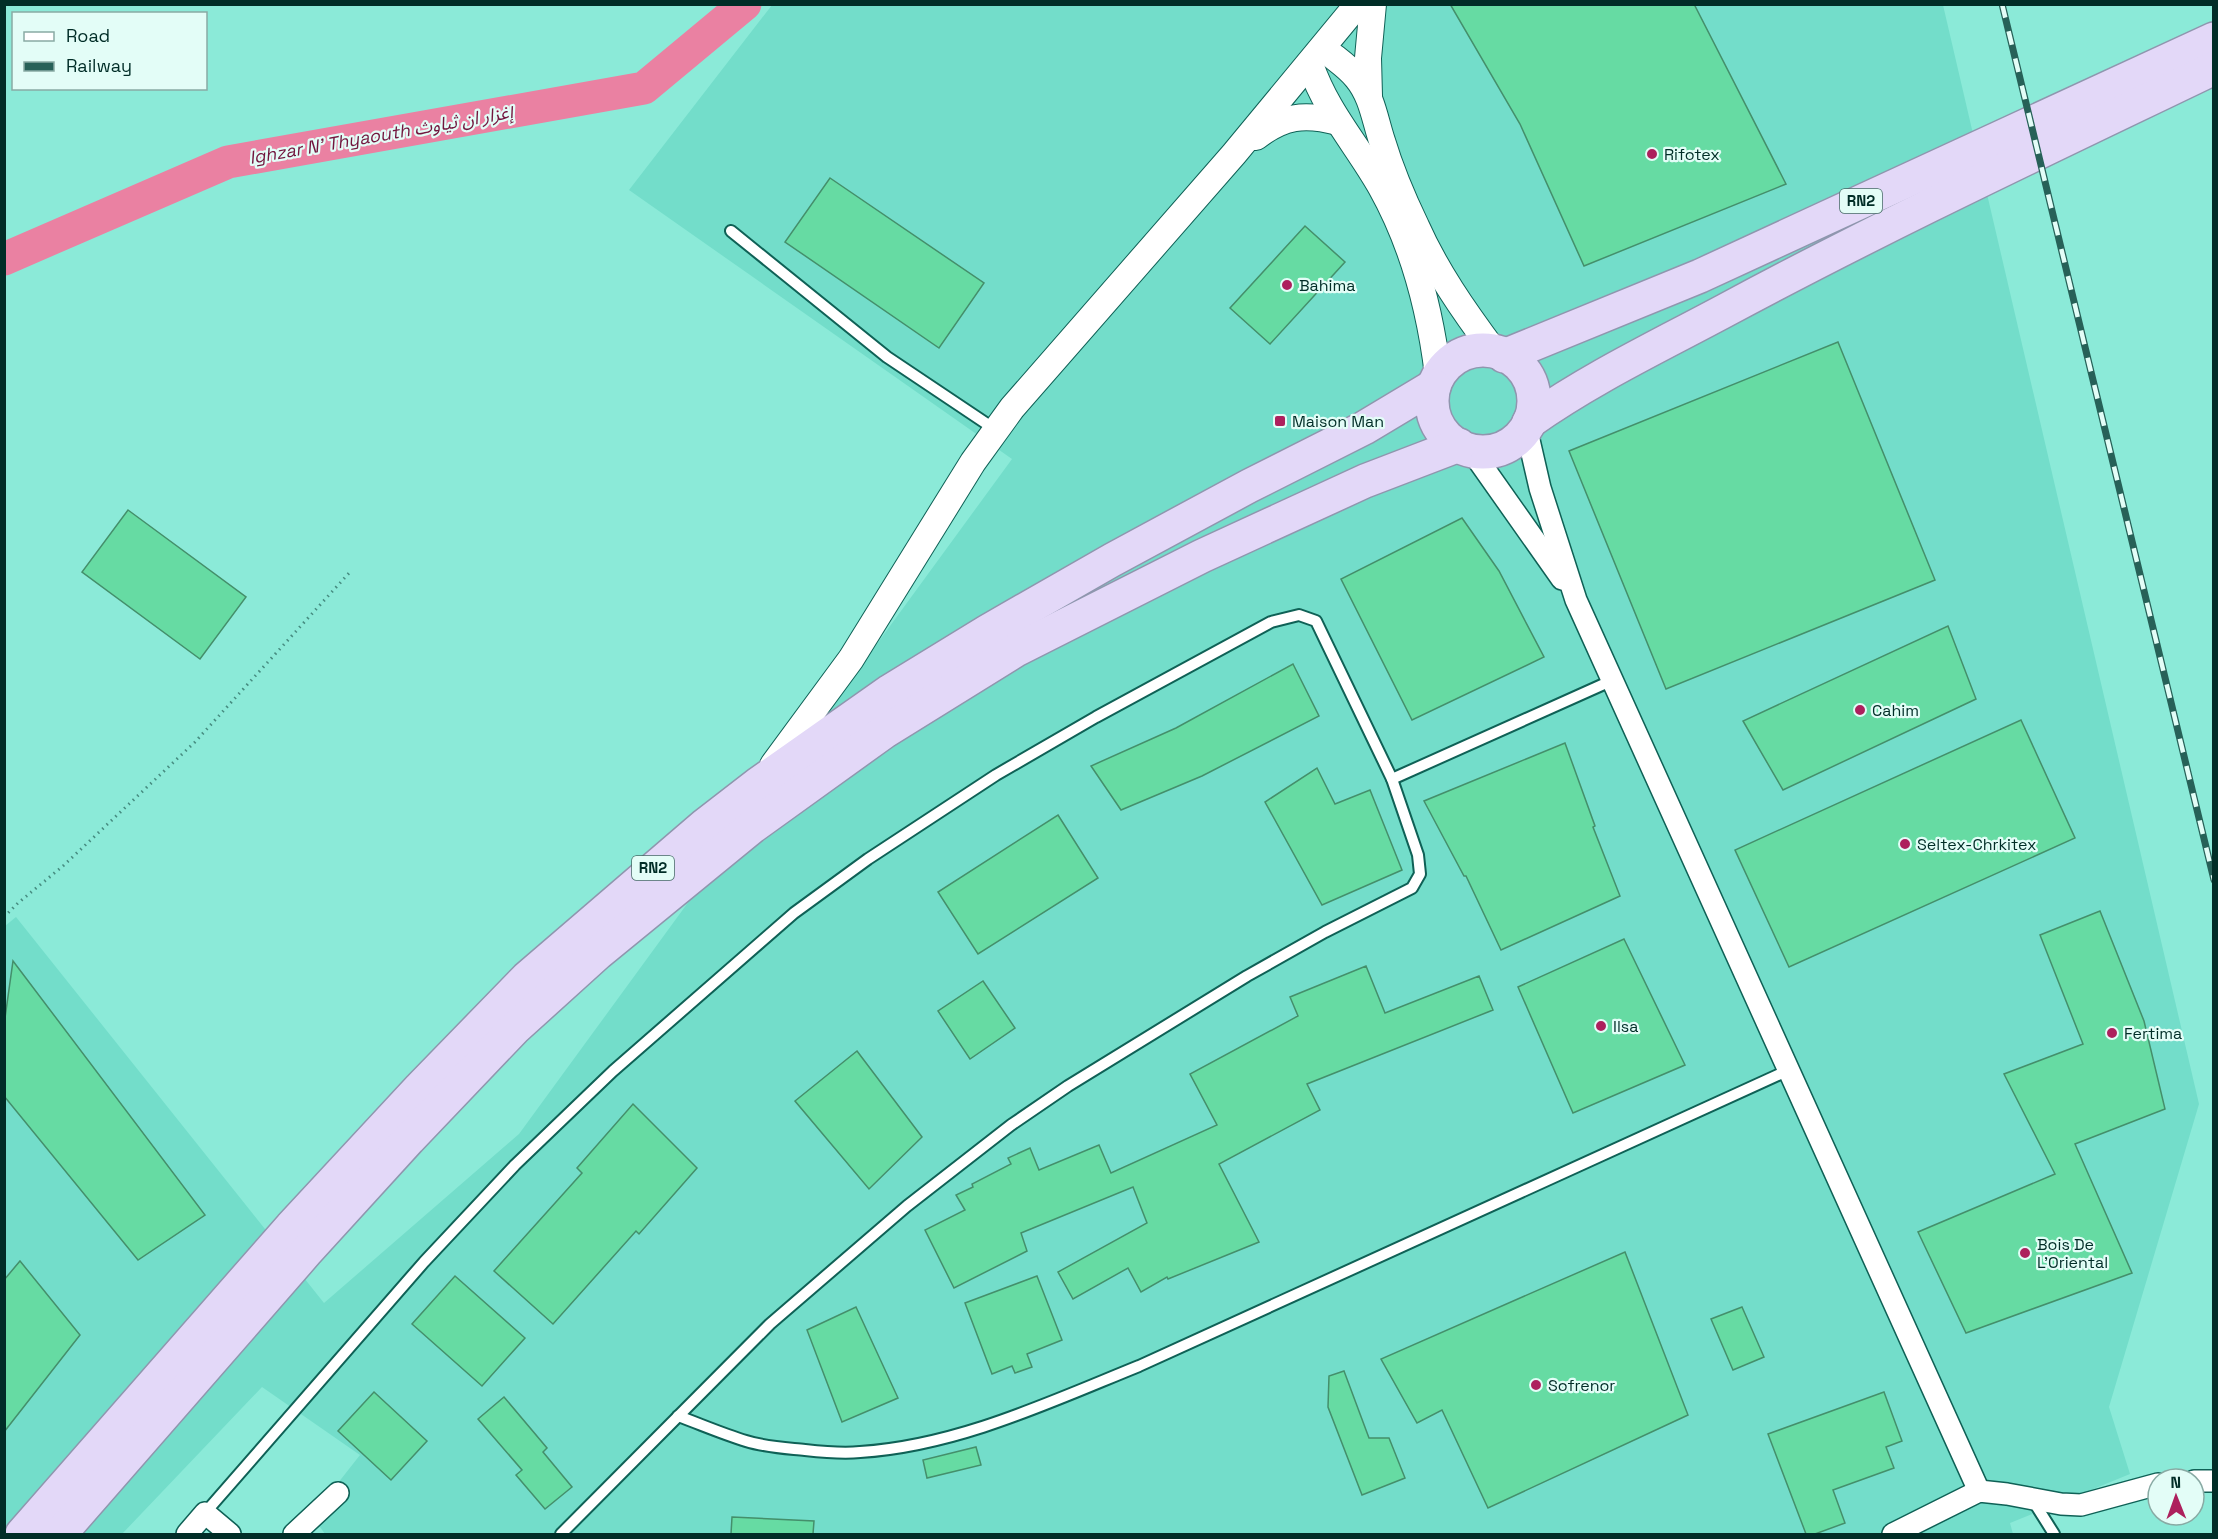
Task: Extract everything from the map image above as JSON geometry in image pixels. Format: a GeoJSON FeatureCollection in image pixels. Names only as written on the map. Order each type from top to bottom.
{"type":"FeatureCollection","features":[{"type":"Feature","properties":{"kind":"highway","name":"RN2"},"geometry":{"type":"LineString","coordinates":[[22,1534],[291,1227],[420,1088],[527,978],[705,825],[758,784],[890,691],[1018,613],[1249,486],[1364,428],[1436,381],[1448,363],[1462,354],[1477,350],[1499,353],[1700,276],[2214,39]]}},
{"type":"Feature","properties":{"kind":"highway","name":"RN2"},"geometry":{"type":"LineString","coordinates":[[60,1534],[306,1252],[514,1029],[624,930],[752,827],[884,732],[1016,650],[1202,556],[1365,481],[1465,448],[1485,451],[1498,449],[1511,443],[1527,425],[1590,382],[1765,289],[2214,68]]}},
{"type":"Feature","properties":{"kind":"highway"},"geometry":{"type":"LineString","coordinates":[[1499,353],[1519,365],[1531,382],[1533,402],[1527,425]]}},
{"type":"Feature","properties":{"kind":"highway"},"geometry":{"type":"LineString","coordinates":[[1436,381],[1432,400],[1433,414],[1448,437],[1465,448]]}},
{"type":"Feature","properties":{"kind":"street"},"geometry":{"type":"LineString","coordinates":[[758,784],[851,659],[973,462],[1012,408],[1234,154],[1358,4]]}},
{"type":"Feature","properties":{"kind":"street"},"geometry":{"type":"LineString","coordinates":[[1373,4],[1368,58],[1369,96],[1382,142],[1417,230],[1440,272],[1465,312],[1499,353]]}},
{"type":"Feature","properties":{"kind":"street"},"geometry":{"type":"LineString","coordinates":[[1316,56],[1348,69],[1369,96]]}},
{"type":"Feature","properties":{"kind":"street"},"geometry":{"type":"LineString","coordinates":[[1316,56],[1326,104],[1361,154],[1381,188],[1406,242],[1425,298],[1433,336],[1436,381]]}},
{"type":"Feature","properties":{"kind":"street"},"geometry":{"type":"LineString","coordinates":[[1234,154],[1267,128],[1283,120],[1318,117],[1338,122]]}},
{"type":"Feature","properties":{"kind":"street"},"geometry":{"type":"LineString","coordinates":[[1527,425],[1540,488],[1576,600],[1979,1491]]}},
{"type":"Feature","properties":{"kind":"street"},"geometry":{"type":"LineString","coordinates":[[1465,448],[1520,517],[1576,600]]}},
{"type":"Feature","properties":{"kind":"street"},"geometry":{"type":"LineString","coordinates":[[1893,1534],[1979,1491],[2081,1505],[2146,1487]]}},
{"type":"Feature","properties":{"kind":"street"},"geometry":{"type":"LineString","coordinates":[[294,1534],[338,1493]]}},
{"type":"Feature","properties":{"kind":"street"},"geometry":{"type":"LineString","coordinates":[[187,1534],[205,1513],[230,1534]]}},
{"type":"Feature","properties":{"kind":"lane"},"geometry":{"type":"LineString","coordinates":[[731,231],[887,357],[996,430]]}},
{"type":"Feature","properties":{"kind":"lane"},"geometry":{"type":"LineString","coordinates":[[205,1513],[424,1262],[515,1166],[613,1071],[794,913],[877,853],[996,775],[1096,717],[1271,622],[1299,615],[1316,621],[1392,778],[1418,855],[1420,874],[1412,888],[1325,932],[1247,976],[1068,1086],[1011,1125],[907,1206],[770,1324],[561,1534]]}},
{"type":"Feature","properties":{"kind":"lane"},"geometry":{"type":"LineString","coordinates":[[1392,778],[1613,680]]}},
{"type":"Feature","properties":{"kind":"lane"},"geometry":{"type":"LineString","coordinates":[[678,1416],[747,1442],[818,1451],[858,1453],[898,1448],[961,1433],[1039,1406],[1139,1366],[1789,1070]]}},
{"type":"Feature","properties":{"kind":"lane"},"geometry":{"type":"LineString","coordinates":[[2032,1499],[2054,1534]]}},
{"type":"Feature","properties":{"kind":"path"},"geometry":{"type":"LineString","coordinates":[[4,917],[63,866],[195,742],[350,572]]}},
{"type":"Feature","properties":{"kind":"shaded area"},"geometry":{"type":"Polygon","coordinates":[[[772,5],[1943,5],[2199,1104],[2109,1407],[2130,1474],[2010,1523],[2013,1534],[325,1534],[312,1516],[360,1455],[262,1387],[122,1534],[5,1534],[5,926],[16,917],[324,1303],[519,1134],[1012,459],[629,190],[772,5]]]}},
{"type":"Feature","properties":{"kind":"building","name":"Rifotex"},"geometry":{"type":"Polygon","coordinates":[[[1450,4],[1694,4],[1786,184],[1584,266],[1520,124],[1450,4]]]}},
{"type":"Feature","properties":{"kind":"building"},"geometry":{"type":"Polygon","coordinates":[[[830,178],[984,283],[939,348],[785,242],[830,178]]]}},
{"type":"Feature","properties":{"kind":"building","name":"Bahima"},"geometry":{"type":"Polygon","coordinates":[[[1305,226],[1345,262],[1270,344],[1230,308],[1305,226]]]}},
{"type":"Feature","properties":{"kind":"building"},"geometry":{"type":"Polygon","coordinates":[[[1838,342],[1935,580],[1666,689],[1569,451],[1838,342]]]}},
{"type":"Feature","properties":{"kind":"building"},"geometry":{"type":"Polygon","coordinates":[[[128,510],[246,597],[200,659],[82,572],[128,510]]]}},
{"type":"Feature","properties":{"kind":"building"},"geometry":{"type":"Polygon","coordinates":[[[1462,518],[1499,571],[1544,657],[1412,720],[1341,579],[1462,518]]]}},
{"type":"Feature","properties":{"kind":"building","name":"Cahim"},"geometry":{"type":"Polygon","coordinates":[[[1948,626],[1976,699],[1783,790],[1743,721],[1948,626]]]}},
{"type":"Feature","properties":{"kind":"building"},"geometry":{"type":"Polygon","coordinates":[[[1293,664],[1319,716],[1202,776],[1121,810],[1091,766],[1176,728],[1293,664]]]}},
{"type":"Feature","properties":{"kind":"building","name":"Seltex-Chrkitex"},"geometry":{"type":"Polygon","coordinates":[[[2021,720],[2075,838],[1789,967],[1735,850],[2021,720]]]}},
{"type":"Feature","properties":{"kind":"building"},"geometry":{"type":"Polygon","coordinates":[[[1565,743],[1595,826],[1593,827],[1620,896],[1501,950],[1466,876],[1424,801],[1565,743]]]}},
{"type":"Feature","properties":{"kind":"building"},"geometry":{"type":"Polygon","coordinates":[[[1317,768],[1335,804],[1370,790],[1402,870],[1322,905],[1265,802],[1317,768]]]}},
{"type":"Feature","properties":{"kind":"building"},"geometry":{"type":"Polygon","coordinates":[[[1058,815],[1098,878],[978,954],[938,892],[1058,815]]]}},
{"type":"Feature","properties":{"kind":"building"},"geometry":{"type":"Polygon","coordinates":[[[2100,911],[2144,1021],[2165,1109],[2075,1144],[2132,1273],[1966,1333],[1918,1232],[2055,1174],[2004,1074],[2083,1044],[2040,935],[2100,911]]]}},
{"type":"Feature","properties":{"kind":"building","name":"Ilsa"},"geometry":{"type":"Polygon","coordinates":[[[1624,939],[1685,1065],[1573,1113],[1518,987],[1624,939]]]}},
{"type":"Feature","properties":{"kind":"building"},"geometry":{"type":"Polygon","coordinates":[[[13,961],[205,1215],[138,1260],[4,1096],[4,1025],[13,961]]]}},
{"type":"Feature","properties":{"kind":"building"},"geometry":{"type":"Polygon","coordinates":[[[1366,966],[1385,1013],[1479,976],[1493,1010],[1307,1084],[1320,1110],[1219,1164],[1259,1242],[1168,1279],[1167,1277],[1141,1292],[1128,1268],[1073,1299],[1058,1272],[1147,1223],[1133,1187],[1021,1233],[1027,1251],[954,1288],[925,1230],[965,1210],[956,1195],[1011,1164],[1008,1158],[1030,1148],[1039,1170],[1099,1145],[1111,1173],[1217,1125],[1190,1074],[1298,1016],[1290,997],[1366,966]]]}},
{"type":"Feature","properties":{"kind":"building"},"geometry":{"type":"Polygon","coordinates":[[[983,981],[1015,1028],[970,1059],[938,1011],[983,981]]]}},
{"type":"Feature","properties":{"kind":"building"},"geometry":{"type":"Polygon","coordinates":[[[857,1051],[922,1137],[869,1189],[795,1101],[857,1051]]]}},
{"type":"Feature","properties":{"kind":"building"},"geometry":{"type":"Polygon","coordinates":[[[633,1104],[697,1168],[639,1234],[636,1231],[553,1324],[494,1271],[582,1173],[577,1168],[633,1104]]]}},
{"type":"Feature","properties":{"kind":"building","name":"Sofrenor"},"geometry":{"type":"Polygon","coordinates":[[[1625,1252],[1688,1415],[1488,1508],[1442,1410],[1417,1423],[1381,1359],[1625,1252]]]}},
{"type":"Feature","properties":{"kind":"building"},"geometry":{"type":"Polygon","coordinates":[[[20,1261],[80,1335],[4,1432],[4,1280],[20,1261]]]}},
{"type":"Feature","properties":{"kind":"building"},"geometry":{"type":"Polygon","coordinates":[[[455,1276],[525,1338],[482,1386],[412,1324],[455,1276]]]}},
{"type":"Feature","properties":{"kind":"building"},"geometry":{"type":"Polygon","coordinates":[[[1037,1276],[1062,1340],[1027,1354],[1032,1367],[1015,1373],[1012,1366],[992,1374],[965,1303],[1037,1276]]]}},
{"type":"Feature","properties":{"kind":"building"},"geometry":{"type":"Polygon","coordinates":[[[856,1307],[898,1398],[842,1422],[807,1330],[856,1307]]]}},
{"type":"Feature","properties":{"kind":"building"},"geometry":{"type":"Polygon","coordinates":[[[1742,1307],[1764,1357],[1733,1370],[1711,1319],[1742,1307]]]}},
{"type":"Feature","properties":{"kind":"building"},"geometry":{"type":"Polygon","coordinates":[[[1344,1371],[1369,1438],[1389,1438],[1405,1478],[1362,1495],[1328,1407],[1329,1376],[1344,1371]]]}},
{"type":"Feature","properties":{"kind":"building"},"geometry":{"type":"Polygon","coordinates":[[[374,1392],[427,1441],[391,1480],[338,1431],[374,1392]]]}},
{"type":"Feature","properties":{"kind":"building"},"geometry":{"type":"Polygon","coordinates":[[[1884,1392],[1902,1441],[1886,1447],[1894,1468],[1833,1490],[1845,1523],[1815,1534],[1806,1534],[1768,1434],[1884,1392]]]}},
{"type":"Feature","properties":{"kind":"building"},"geometry":{"type":"Polygon","coordinates":[[[504,1397],[547,1448],[543,1452],[572,1487],[545,1509],[516,1475],[522,1470],[478,1419],[504,1397]]]}},
{"type":"Feature","properties":{"kind":"building"},"geometry":{"type":"Polygon","coordinates":[[[976,1447],[981,1465],[927,1478],[923,1460],[976,1447]]]}},
{"type":"Feature","properties":{"kind":"building"},"geometry":{"type":"Polygon","coordinates":[[[732,1517],[814,1521],[813,1534],[731,1534],[732,1517]]]}},
{"type":"Feature","properties":{"kind":"waterway","name":"Ighzar N' Thyaouth إغزار ان ثياوث"},"geometry":{"type":"LineString","coordinates":[[4,259],[228,162],[644,88],[745,4]]}},
{"type":"Feature","properties":{"kind":"railway"},"geometry":{"type":"LineString","coordinates":[[2002,4],[2214,880]]}},
{"type":"Feature","properties":{"kind":"place","name":"Rifotex"},"geometry":{"type":"Point","coordinates":[1652,154]}},
{"type":"Feature","properties":{"kind":"place","name":"Bahima"},"geometry":{"type":"Point","coordinates":[1287,285]}},
{"type":"Feature","properties":{"kind":"place","name":"Maison Man"},"geometry":{"type":"Point","coordinates":[1280,421]}},
{"type":"Feature","properties":{"kind":"place","name":"Cahim"},"geometry":{"type":"Point","coordinates":[1860,710]}},
{"type":"Feature","properties":{"kind":"place","name":"Seltex-Chrkitex"},"geometry":{"type":"Point","coordinates":[1905,844]}},
{"type":"Feature","properties":{"kind":"place","name":"Ilsa"},"geometry":{"type":"Point","coordinates":[1601,1026]}},
{"type":"Feature","properties":{"kind":"place","name":"Fertima"},"geometry":{"type":"Point","coordinates":[2112,1033]}},
{"type":"Feature","properties":{"kind":"place","name":"Bois De L'Oriental"},"geometry":{"type":"Point","coordinates":[2025,1253]}},
{"type":"Feature","properties":{"kind":"place","name":"Sofrenor"},"geometry":{"type":"Point","coordinates":[1536,1385]}}]}
